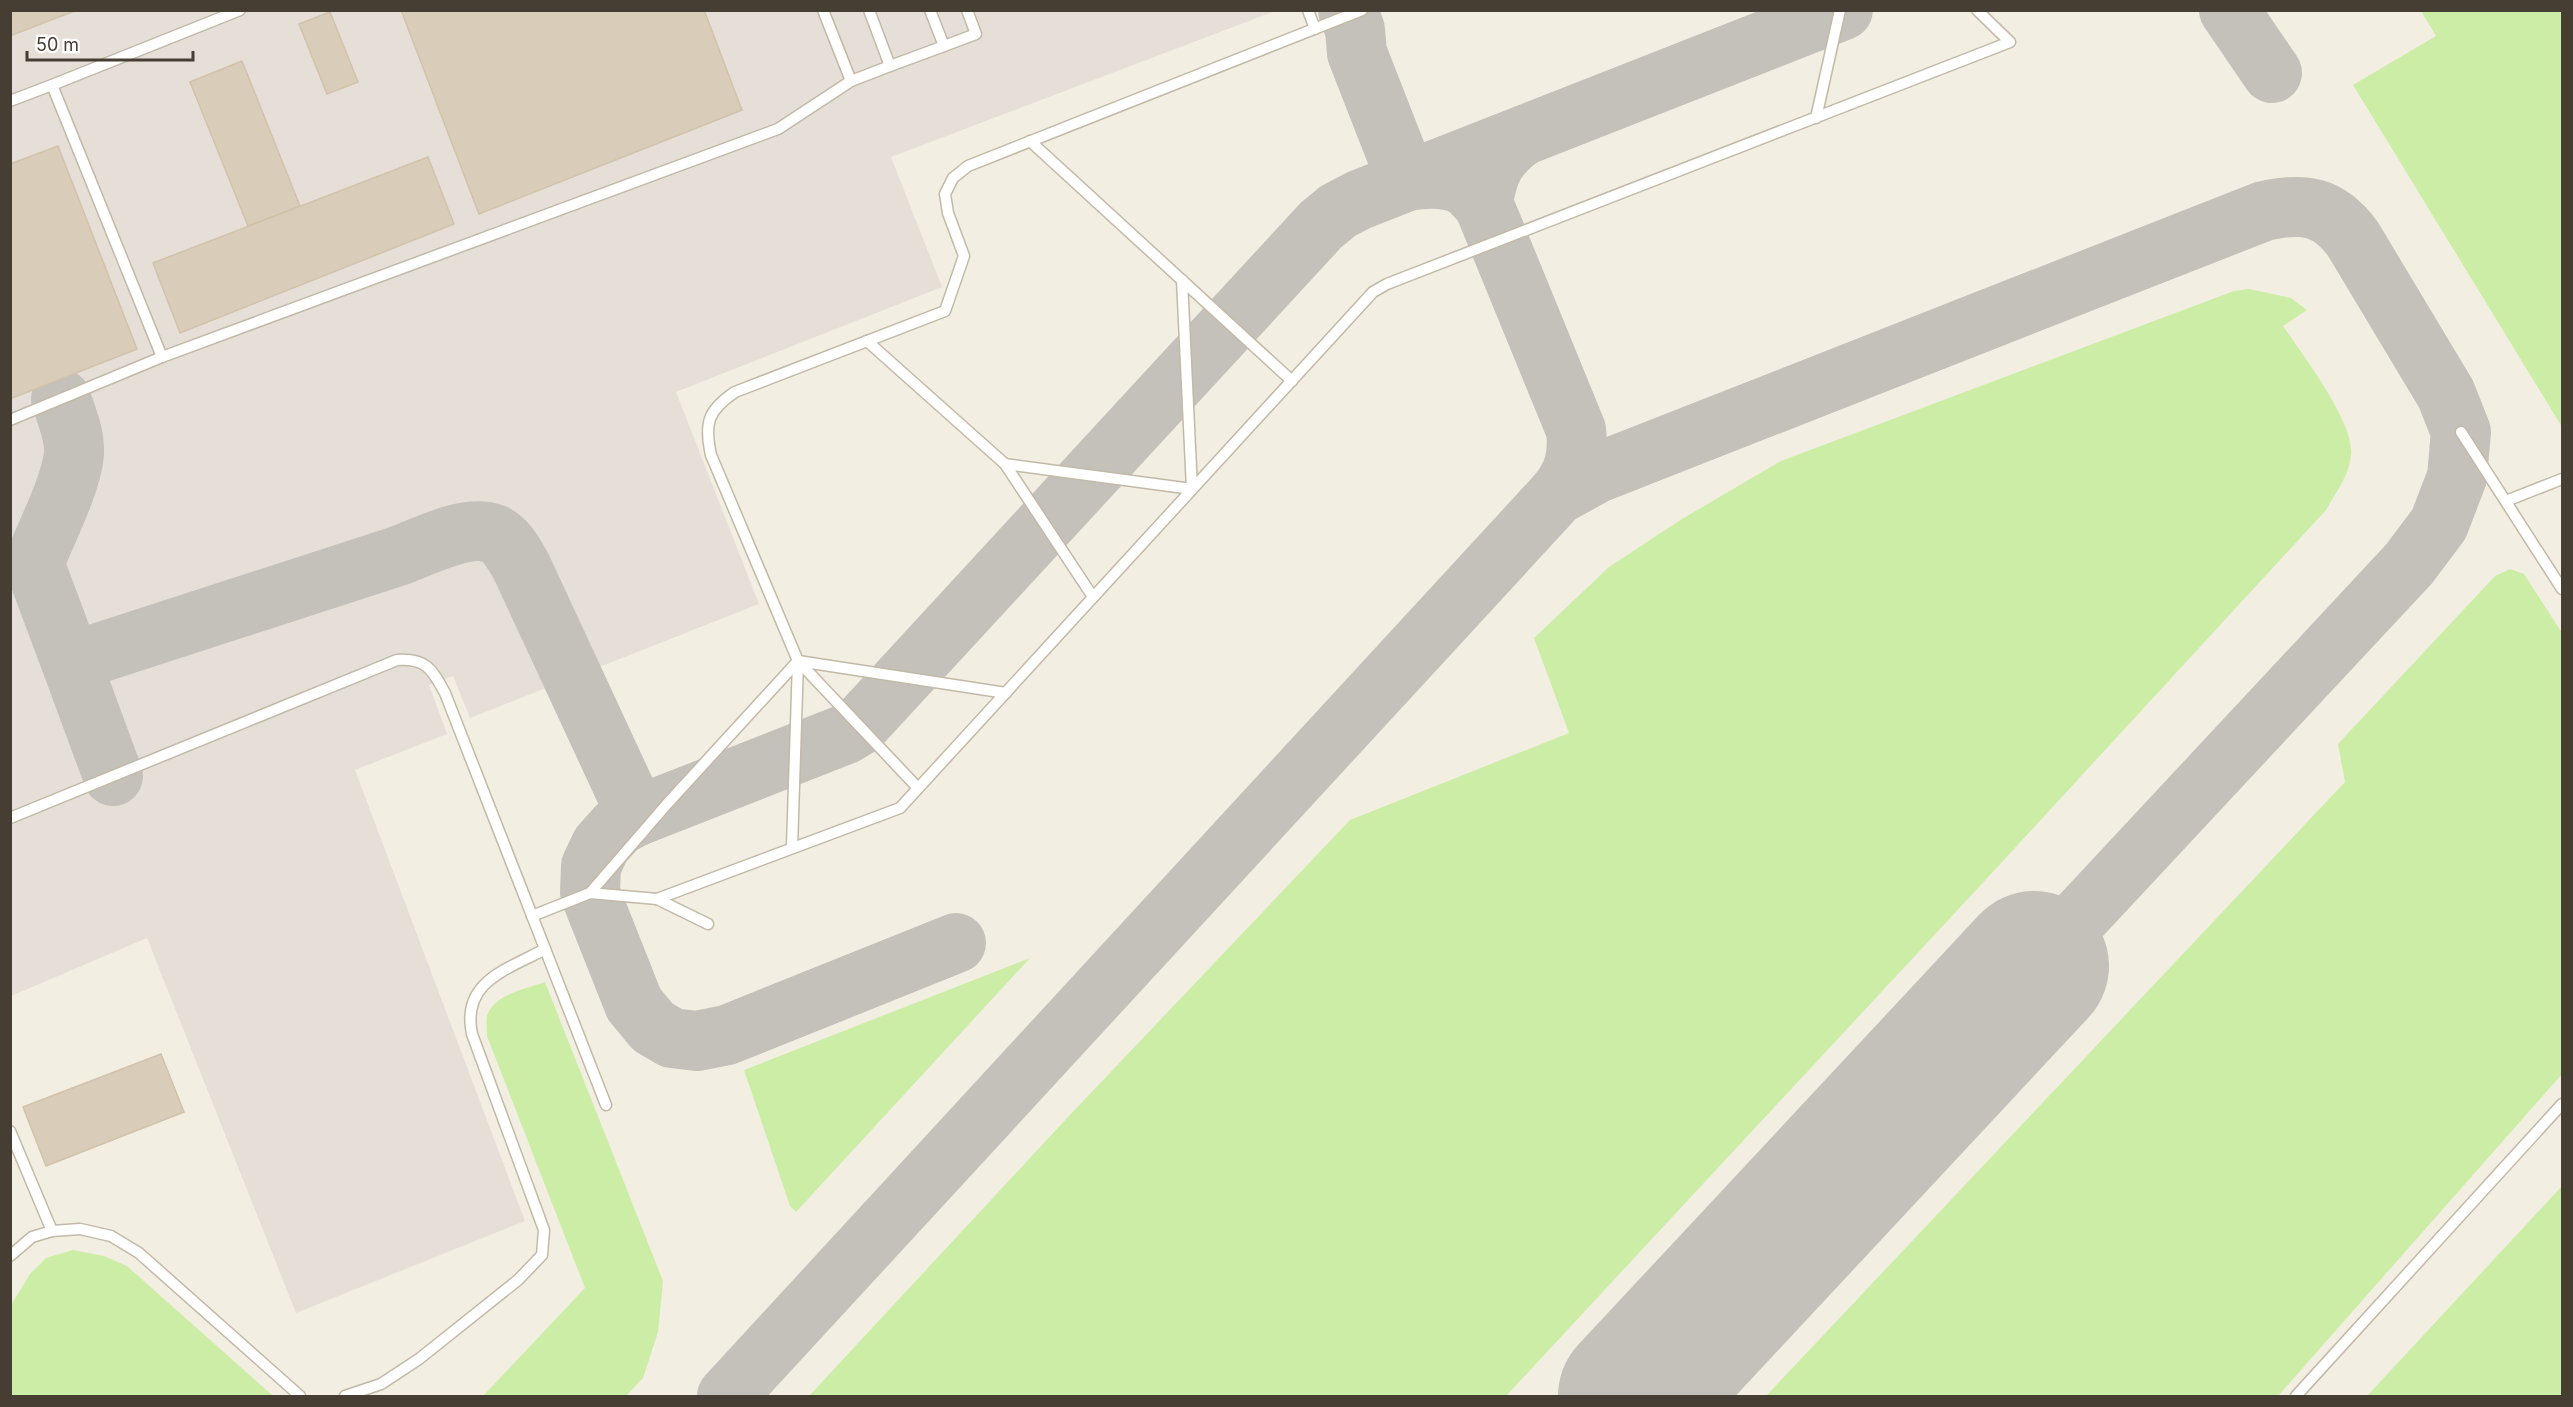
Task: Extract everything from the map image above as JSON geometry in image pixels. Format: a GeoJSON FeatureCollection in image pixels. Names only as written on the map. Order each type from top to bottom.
{"type":"FeatureCollection","features":[{"type":"Feature","properties":{"kind":"lane"},"geometry":{"type":"LineString","coordinates":[[10,101],[240,10]]}},
{"type":"Feature","properties":{"kind":"lane"},"geometry":{"type":"LineString","coordinates":[[823,10],[851,81]]}},
{"type":"Feature","properties":{"kind":"lane"},"geometry":{"type":"LineString","coordinates":[[869,10],[891,66]]}},
{"type":"Feature","properties":{"kind":"lane"},"geometry":{"type":"LineString","coordinates":[[930,10],[944,46]]}},
{"type":"Feature","properties":{"kind":"lane"},"geometry":{"type":"LineString","coordinates":[[10,420],[162,357],[778,129],[851,81],[976,34],[967,10]]}},
{"type":"Feature","properties":{"kind":"lane"},"geometry":{"type":"LineString","coordinates":[[1308,10],[1315,29]]}},
{"type":"Feature","properties":{"kind":"lane"},"geometry":{"type":"LineString","coordinates":[[918,788],[798,661],[711,455],[706,435],[709,418],[721,402],[735,392],[945,311],[964,256],[948,213],[945,194],[953,178],[968,166],[1362,10]]}},
{"type":"Feature","properties":{"kind":"lane"},"geometry":{"type":"LineString","coordinates":[[1816,118],[1840,10]]}},
{"type":"Feature","properties":{"kind":"lane"},"geometry":{"type":"LineString","coordinates":[[657,899],[900,808],[1373,292],[1387,284],[2010,42],[1977,10]]}},
{"type":"Feature","properties":{"kind":"lane"},"geometry":{"type":"LineString","coordinates":[[52,85],[162,357]]}},
{"type":"Feature","properties":{"kind":"lane"},"geometry":{"type":"LineString","coordinates":[[1030,141],[1292,381]]}},
{"type":"Feature","properties":{"kind":"lane"},"geometry":{"type":"LineString","coordinates":[[1182,280],[1192,489]]}},
{"type":"Feature","properties":{"kind":"lane"},"geometry":{"type":"LineString","coordinates":[[867,341],[1005,464],[1093,597]]}},
{"type":"Feature","properties":{"kind":"lane"},"geometry":{"type":"LineString","coordinates":[[2461,432],[2562,589]]}},
{"type":"Feature","properties":{"kind":"lane"},"geometry":{"type":"LineString","coordinates":[[1005,464],[1192,489]]}},
{"type":"Feature","properties":{"kind":"lane"},"geometry":{"type":"LineString","coordinates":[[2506,501],[2562,479]]}},
{"type":"Feature","properties":{"kind":"lane"},"geometry":{"type":"LineString","coordinates":[[10,818],[397,660],[412,659],[425,664],[435,674],[445,693],[606,1105]]}},
{"type":"Feature","properties":{"kind":"lane"},"geometry":{"type":"LineString","coordinates":[[798,661],[1006,693]]}},
{"type":"Feature","properties":{"kind":"lane"},"geometry":{"type":"LineString","coordinates":[[792,847],[798,661]]}},
{"type":"Feature","properties":{"kind":"lane"},"geometry":{"type":"LineString","coordinates":[[590,893],[667,804],[798,661]]}},
{"type":"Feature","properties":{"kind":"lane"},"geometry":{"type":"LineString","coordinates":[[532,916],[590,893],[657,899],[708,924]]}},
{"type":"Feature","properties":{"kind":"lane"},"geometry":{"type":"LineString","coordinates":[[345,1396],[381,1384],[419,1359],[518,1280],[542,1255],[544,1230],[472,1034],[469,1019],[471,1003],[487,980],[545,950]]}},
{"type":"Feature","properties":{"kind":"lane"},"geometry":{"type":"LineString","coordinates":[[2295,1396],[2562,1104]]}},
{"type":"Feature","properties":{"kind":"lane"},"geometry":{"type":"LineString","coordinates":[[10,1131],[52,1230]]}},
{"type":"Feature","properties":{"kind":"lane"},"geometry":{"type":"LineString","coordinates":[[10,1256],[32,1237],[52,1230],[80,1229],[111,1236],[139,1253],[300,1396]]}},
{"type":"Feature","properties":{"kind":"shaded area"},"geometry":{"type":"Polygon","coordinates":[[[11,11],[1275,11],[891,157],[942,287],[676,392],[759,604],[470,718],[453,676],[429,685],[447,734],[355,770],[525,1221],[296,1313],[147,938],[11,996],[11,11]]]}},
{"type":"Feature","properties":{"kind":"green space"},"geometry":{"type":"Polygon","coordinates":[[[2421,11],[2562,11],[2562,427],[2353,85],[2436,36],[2421,11]]]}},
{"type":"Feature","properties":{"kind":"green space"},"geometry":{"type":"Polygon","coordinates":[[[2249,289],[2291,298],[2307,310],[2283,326],[2326,389],[2345,425],[2350,441],[2351,455],[2348,470],[2326,510],[1506,1396],[809,1396],[1068,1117],[1350,820],[1569,733],[1534,638],[1609,567],[1682,519],[1781,461],[2234,291],[2249,289]]]}},
{"type":"Feature","properties":{"kind":"green space"},"geometry":{"type":"Polygon","coordinates":[[[2510,569],[2524,574],[2562,633],[2562,1074],[2278,1396],[1766,1396],[2345,782],[2338,744],[2495,576],[2510,569]]]}},
{"type":"Feature","properties":{"kind":"green space"},"geometry":{"type":"Polygon","coordinates":[[[1030,958],[796,1212],[790,1206],[744,1070],[1030,958]]]}},
{"type":"Feature","properties":{"kind":"green space"},"geometry":{"type":"Polygon","coordinates":[[[545,982],[663,1281],[658,1332],[643,1378],[626,1396],[483,1396],[585,1288],[487,1036],[487,1016],[496,1002],[512,993],[545,982]]]}},
{"type":"Feature","properties":{"kind":"green space"},"geometry":{"type":"Polygon","coordinates":[[[2562,1186],[2562,1396],[2367,1396],[2562,1186]]]}},
{"type":"Feature","properties":{"kind":"green space"},"geometry":{"type":"Polygon","coordinates":[[[73,1250],[104,1256],[127,1266],[273,1396],[11,1396],[11,1305],[30,1274],[46,1258],[73,1250]]]}},
{"type":"Feature","properties":{"kind":"building"},"geometry":{"type":"Polygon","coordinates":[[[10,10],[77,10],[10,36],[10,10]]]}},
{"type":"Feature","properties":{"kind":"building"},"geometry":{"type":"Polygon","coordinates":[[[401,10],[704,10],[742,110],[479,214],[401,10]]]}},
{"type":"Feature","properties":{"kind":"building"},"geometry":{"type":"Polygon","coordinates":[[[330,12],[358,82],[327,94],[299,24],[330,12]]]}},
{"type":"Feature","properties":{"kind":"building"},"geometry":{"type":"Polygon","coordinates":[[[242,61],[300,206],[248,226],[190,82],[242,61]]]}},
{"type":"Feature","properties":{"kind":"building"},"geometry":{"type":"Polygon","coordinates":[[[58,146],[137,349],[10,399],[10,164],[58,146]]]}},
{"type":"Feature","properties":{"kind":"building"},"geometry":{"type":"Polygon","coordinates":[[[428,157],[454,224],[180,333],[153,263],[428,157]]]}},
{"type":"Feature","properties":{"kind":"building"},"geometry":{"type":"Polygon","coordinates":[[[161,1054],[184,1112],[46,1166],[23,1107],[161,1054]]]}},
{"type":"Feature","properties":{"kind":"taxiway"},"geometry":{"type":"LineString","coordinates":[[1348,10],[1355,30],[1357,53],[1407,181],[1429,179],[1458,183],[1465,186],[1483,203],[1487,182],[1494,165],[1521,137]]}},
{"type":"Feature","properties":{"kind":"taxiway"},"geometry":{"type":"LineString","coordinates":[[956,943],[727,1035],[697,1041],[672,1038],[653,1027],[634,1004],[590,893],[591,866],[601,845],[618,826],[637,816],[846,734],[859,726],[1321,225],[1338,211],[1359,200],[1843,10]]}},
{"type":"Feature","properties":{"kind":"taxiway"},"geometry":{"type":"LineString","coordinates":[[2229,10],[2272,73]]}},
{"type":"Feature","properties":{"kind":"taxiway"},"geometry":{"type":"LineString","coordinates":[[1483,203],[1576,430],[1577,448],[1574,465],[1568,480],[1557,495]]}},
{"type":"Feature","properties":{"kind":"taxiway"},"geometry":{"type":"LineString","coordinates":[[727,1396],[1557,495],[1597,473],[2264,211],[2303,207],[2325,213],[2335,219],[2353,239],[2446,394],[2461,432],[2457,477],[2439,524],[2409,564],[2034,966]]}},
{"type":"Feature","properties":{"kind":"taxiway"},"geometry":{"type":"LineString","coordinates":[[61,399],[72,433],[74,454],[63,494],[34,563],[71,662]]}},
{"type":"Feature","properties":{"kind":"taxiway"},"geometry":{"type":"LineString","coordinates":[[113,776],[71,662],[398,556],[446,538],[483,531],[503,540],[521,566],[637,816]]}},
{"type":"Feature","properties":{"kind":"runway"},"geometry":{"type":"LineString","coordinates":[[1633,1396],[2034,966]]}}]}
